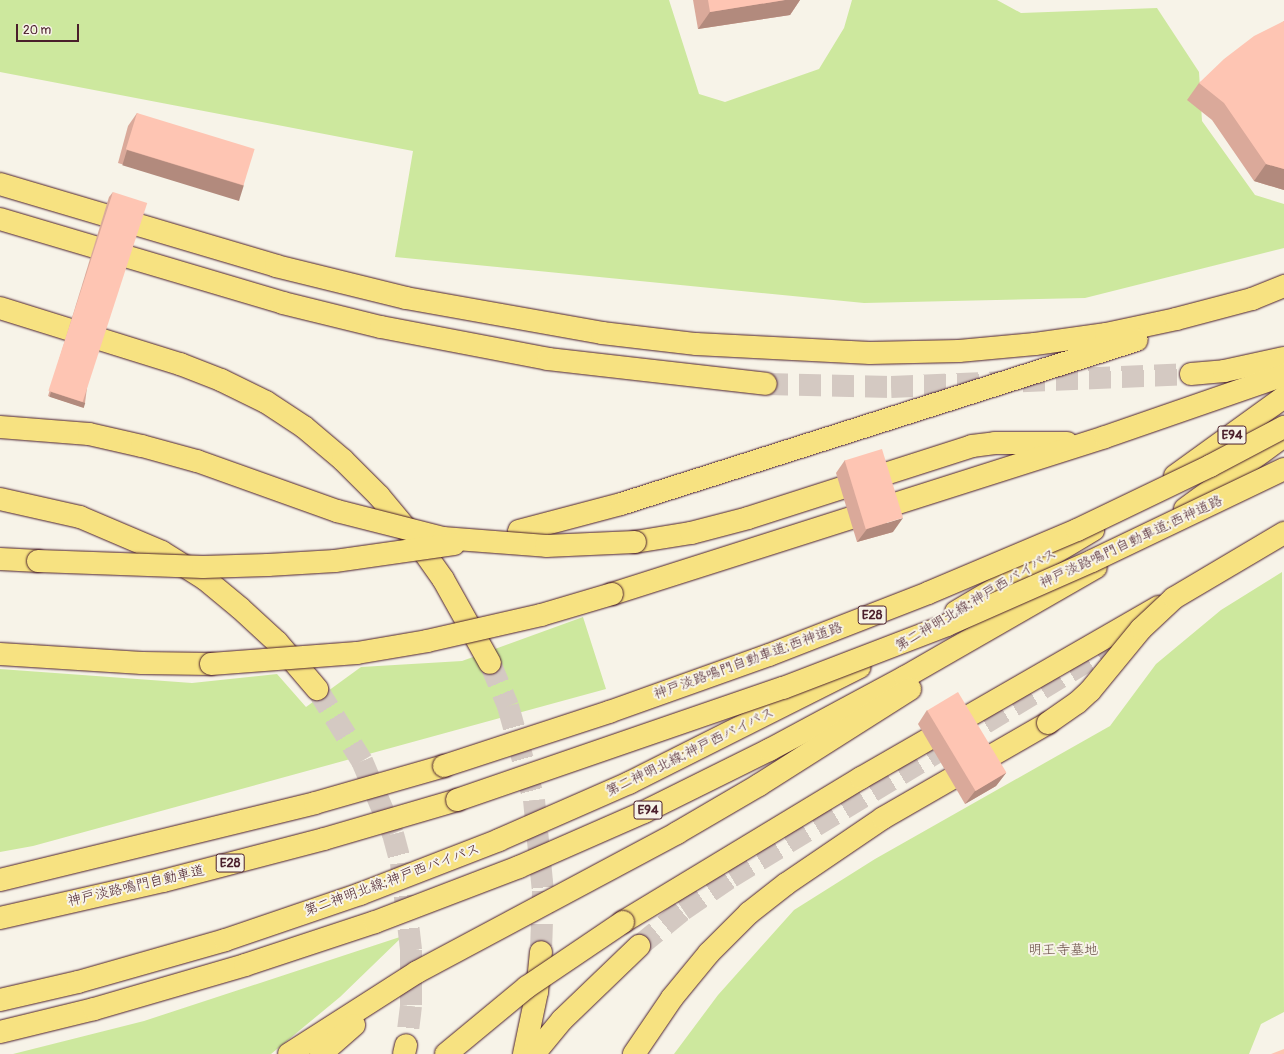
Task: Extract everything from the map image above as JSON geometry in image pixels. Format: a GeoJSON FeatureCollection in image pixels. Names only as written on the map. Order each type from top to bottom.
{"type":"FeatureCollection","features":[{"type":"Feature","properties":{"kind":"highway"},"geometry":{"type":"LineString","coordinates":[[0,184],[276,266],[406,298],[556,326],[696,344],[870,353],[967,350],[1035,344],[1106,334],[1176,319],[1252,299]]}},
{"type":"Feature","properties":{"kind":"highway"},"geometry":{"type":"LineString","coordinates":[[0,219],[283,303],[381,327],[548,359],[766,384]]}},
{"type":"Feature","properties":{"kind":"highway"},"geometry":{"type":"LineString","coordinates":[[0,559],[203,567],[335,561],[450,545],[519,531],[621,504],[958,398],[1166,330],[1284,286]]}},
{"type":"Feature","properties":{"kind":"highway"},"geometry":{"type":"LineString","coordinates":[[0,308],[180,364],[221,380],[266,402],[304,427],[343,460],[379,496],[414,538],[443,579],[490,663]]}},
{"type":"Feature","properties":{"kind":"highway"},"geometry":{"type":"LineString","coordinates":[[1190,374],[1224,371],[1284,358]]}},
{"type":"Feature","properties":{"kind":"highway"},"geometry":{"type":"LineString","coordinates":[[0,654],[142,663],[210,664],[357,653],[427,641],[542,614],[612,594],[1105,437],[1284,375]]}},
{"type":"Feature","properties":{"kind":"highway","name":"第二神明北線;神戸西バイパス"},"geometry":{"type":"LineString","coordinates":[[0,1000],[40,991],[225,940],[360,894],[499,840],[629,783],[888,652],[1028,570],[1181,473],[1284,397]]}},
{"type":"Feature","properties":{"kind":"highway"},"geometry":{"type":"LineString","coordinates":[[0,427],[30,428],[89,434],[142,446],[197,461],[337,511],[443,538],[546,546],[636,542],[691,533],[748,518],[947,454],[995,443],[1061,443],[1105,437]]}},
{"type":"Feature","properties":{"kind":"highway","name":"神戸淡路鳴門自動車道;西神道路"},"geometry":{"type":"LineString","coordinates":[[0,880],[315,803],[444,766],[609,712],[769,655],[928,593],[1076,530],[1210,466],[1284,428]]}},
{"type":"Feature","properties":{"kind":"highway","name":"E94"},"geometry":{"type":"LineString","coordinates":[[0,1032],[48,1021],[245,965],[375,922],[519,867],[644,812],[769,750],[1041,601],[1203,498],[1284,436]]}},
{"type":"Feature","properties":{"kind":"highway","name":"神戸淡路鳴門自動車道;西神道路"},"geometry":{"type":"LineString","coordinates":[[457,800],[783,688],[947,625],[1092,561],[1284,468]]}},
{"type":"Feature","properties":{"kind":"highway"},"geometry":{"type":"LineString","coordinates":[[0,500],[24,503],[80,517],[162,552],[205,579],[240,608],[277,642],[317,689]]}},
{"type":"Feature","properties":{"kind":"highway"},"geometry":{"type":"LineString","coordinates":[[446,1054],[527,987],[623,922],[854,782],[1176,601],[1250,556],[1284,527]]}},
{"type":"Feature","properties":{"kind":"highway"},"geometry":{"type":"LineString","coordinates":[[634,1054],[672,998],[709,953],[749,913],[786,884],[883,818],[1048,723],[1077,704],[1090,691],[1140,628],[1176,601],[1284,533]]}},
{"type":"Feature","properties":{"kind":"highway"},"geometry":{"type":"LineString","coordinates":[[289,1054],[411,976],[460,948],[677,833],[759,785],[850,728],[1041,601]]}},
{"type":"Feature","properties":{"kind":"highway","name":"神戸淡路鳴門自動車道"},"geometry":{"type":"LineString","coordinates":[[0,918],[201,871],[324,839],[457,800]]}},
{"type":"Feature","properties":{"kind":"highway"},"geometry":{"type":"LineString","coordinates":[[534,1054],[562,1020],[639,946]]}},
{"type":"Feature","properties":{"kind":"highway"},"geometry":{"type":"LineString","coordinates":[[321,1054],[382,1002],[460,948]]}},
{"type":"Feature","properties":{"kind":"highway"},"geometry":{"type":"LineString","coordinates":[[524,1054],[537,992],[541,952]]}},
{"type":"Feature","properties":{"kind":"green space"},"geometry":{"type":"Polygon","coordinates":[[[0,0],[669,0],[699,94],[725,102],[819,69],[844,28],[852,0],[997,0],[1021,13],[1157,8],[1199,72],[1202,121],[1255,195],[1284,204],[1284,248],[1085,298],[864,303],[395,257],[413,151],[0,72],[0,0]]]}},
{"type":"Feature","properties":{"kind":"green space","name":"明王寺墓地"},"geometry":{"type":"Polygon","coordinates":[[[1282,572],[1284,1012],[1261,1024],[1249,1054],[674,1054],[718,995],[794,910],[875,859],[1110,726],[1156,664],[1221,610],[1282,572]]]}},
{"type":"Feature","properties":{"kind":"green space"},"geometry":{"type":"Polygon","coordinates":[[[583,617],[606,689],[33,846],[0,852],[0,669],[192,683],[277,674],[306,707],[361,667],[462,661],[583,617]]]}},
{"type":"Feature","properties":{"kind":"green space"},"geometry":{"type":"Polygon","coordinates":[[[403,936],[340,997],[271,1054],[13,1054],[144,1021],[403,936]]]}},
{"type":"Feature","properties":{"kind":"building"},"geometry":{"type":"Polygon","coordinates":[[[708,0],[785,0],[710,12],[708,0]]]}},
{"type":"Feature","properties":{"kind":"building"},"geometry":{"type":"Polygon","coordinates":[[[1284,21],[1284,169],[1266,164],[1224,103],[1199,83],[1224,59],[1254,36],[1284,21]]]}},
{"type":"Feature","properties":{"kind":"building"},"geometry":{"type":"Polygon","coordinates":[[[137,113],[255,149],[244,185],[126,149],[137,113]]]}},
{"type":"Feature","properties":{"kind":"building"},"geometry":{"type":"Polygon","coordinates":[[[113,192],[147,203],[83,402],[48,391],[113,192]]]}},
{"type":"Feature","properties":{"kind":"building"},"geometry":{"type":"Polygon","coordinates":[[[882,449],[903,518],[866,529],[845,460],[882,449]]]}},
{"type":"Feature","properties":{"kind":"building"},"geometry":{"type":"Polygon","coordinates":[[[958,692],[1006,773],[976,791],[927,711],[958,692]]]}},
{"type":"Feature","properties":{"kind":"building"},"geometry":{"type":"Polygon","coordinates":[[[1284,1049],[1284,1054],[1271,1054],[1284,1049]]]}},
{"type":"Feature","properties":{"kind":"tunnel"},"geometry":{"type":"LineString","coordinates":[[766,384],[891,387],[1191,374]]}},
{"type":"Feature","properties":{"kind":"tunnel"},"geometry":{"type":"LineString","coordinates":[[639,946],[683,910],[731,877],[1137,631]]}},
{"type":"Feature","properties":{"kind":"tunnel"},"geometry":{"type":"LineString","coordinates":[[490,663],[508,706],[534,800],[543,891],[541,952]]}},
{"type":"Feature","properties":{"kind":"tunnel"},"geometry":{"type":"LineString","coordinates":[[317,689],[362,761],[393,834],[401,863],[411,950],[411,1006],[406,1045]]}}]}
